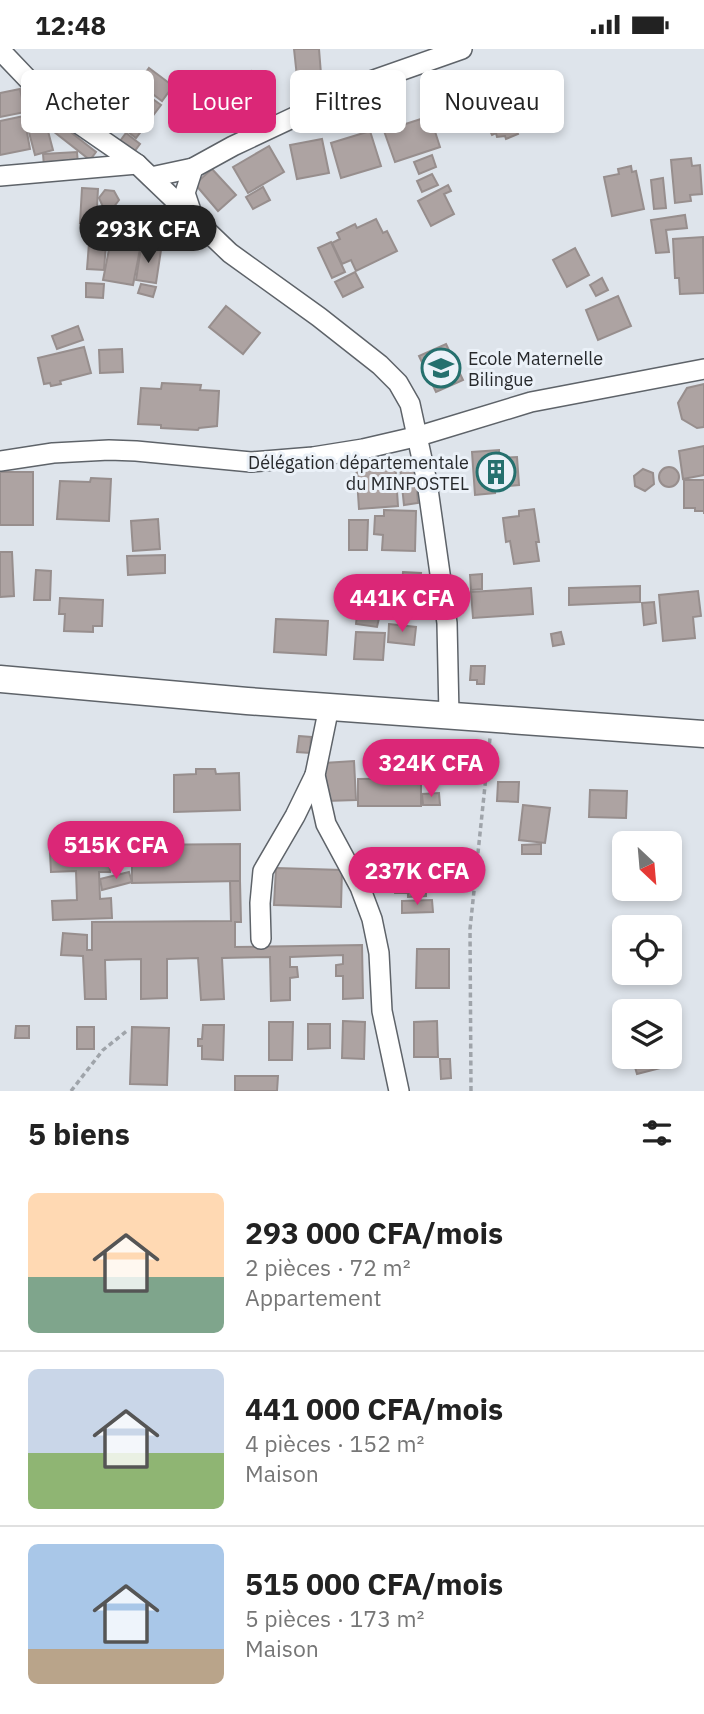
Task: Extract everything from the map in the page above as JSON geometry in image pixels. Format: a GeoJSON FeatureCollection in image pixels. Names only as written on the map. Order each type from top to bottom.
{"type":"FeatureCollection","features":[{"type":"Feature","properties":{"kind":"main road"},"geometry":{"type":"LineString","coordinates":[[0,680],[704,734]]}},
{"type":"Feature","properties":{"kind":"street"},"geometry":{"type":"LineString","coordinates":[[0,176],[193,168],[233,146],[371,81],[462,49]]}},
{"type":"Feature","properties":{"kind":"street"},"geometry":{"type":"LineString","coordinates":[[0,51],[66,115],[144,171],[230,253],[275,283],[380,365],[398,383],[410,404],[419,436],[447,623],[449,715]]}},
{"type":"Feature","properties":{"kind":"street"},"geometry":{"type":"LineString","coordinates":[[193,168],[185,194],[193,219]]}},
{"type":"Feature","properties":{"kind":"street"},"geometry":{"type":"LineString","coordinates":[[0,461],[53,453],[109,450],[251,462],[313,457],[419,436],[531,402],[704,369]]}},
{"type":"Feature","properties":{"kind":"street"},"geometry":{"type":"LineString","coordinates":[[261,939],[263,871],[295,816],[314,775],[328,706]]}},
{"type":"Feature","properties":{"kind":"street"},"geometry":{"type":"LineString","coordinates":[[314,775],[326,824],[360,887],[372,919],[379,953],[382,1011],[399,1091]]}},
{"type":"Feature","properties":{"kind":"path"},"geometry":{"type":"LineString","coordinates":[[471,1091],[470,929],[492,718]]}},
{"type":"Feature","properties":{"kind":"path"},"geometry":{"type":"LineString","coordinates":[[71,1091],[103,1050],[128,1030]]}},
{"type":"Feature","properties":{"kind":"building"},"geometry":{"type":"Polygon","coordinates":[[[294,49],[319,49],[321,70],[296,70],[294,49]]]}},
{"type":"Feature","properties":{"kind":"building"},"geometry":{"type":"Polygon","coordinates":[[[154,72],[168,82],[168,93],[162,101],[154,95],[154,72]]]}},
{"type":"Feature","properties":{"kind":"building"},"geometry":{"type":"Polygon","coordinates":[[[20,89],[21,113],[0,117],[0,93],[20,89]]]}},
{"type":"Feature","properties":{"kind":"building"},"geometry":{"type":"Polygon","coordinates":[[[154,100],[161,105],[154,114],[154,100]]]}},
{"type":"Feature","properties":{"kind":"building"},"geometry":{"type":"Polygon","coordinates":[[[21,117],[21,133],[27,133],[30,149],[0,155],[0,121],[21,117]]]}},
{"type":"Feature","properties":{"kind":"building"},"geometry":{"type":"Polygon","coordinates":[[[420,119],[420,133],[435,133],[440,147],[395,162],[385,133],[406,133],[406,124],[420,119]]]}},
{"type":"Feature","properties":{"kind":"building"},"geometry":{"type":"Polygon","coordinates":[[[29,133],[48,133],[53,150],[35,155],[29,133]]]}},
{"type":"Feature","properties":{"kind":"building"},"geometry":{"type":"Polygon","coordinates":[[[56,133],[72,133],[96,152],[90,160],[56,133]]]}},
{"type":"Feature","properties":{"kind":"building"},"geometry":{"type":"Polygon","coordinates":[[[126,133],[140,144],[134,152],[120,141],[126,133]]]}},
{"type":"Feature","properties":{"kind":"building"},"geometry":{"type":"Polygon","coordinates":[[[371,133],[381,166],[341,178],[331,143],[371,133]]]}},
{"type":"Feature","properties":{"kind":"building"},"geometry":{"type":"Polygon","coordinates":[[[496,133],[518,134],[506,139],[505,136],[497,137],[496,133]]]}},
{"type":"Feature","properties":{"kind":"building"},"geometry":{"type":"Polygon","coordinates":[[[322,139],[329,173],[297,179],[290,145],[322,139]]]}},
{"type":"Feature","properties":{"kind":"building"},"geometry":{"type":"Polygon","coordinates":[[[269,146],[284,172],[248,193],[233,167],[269,146]]]}},
{"type":"Feature","properties":{"kind":"building"},"geometry":{"type":"Polygon","coordinates":[[[77,152],[78,164],[44,166],[43,154],[77,152]]]}},
{"type":"Feature","properties":{"kind":"building"},"geometry":{"type":"Polygon","coordinates":[[[432,155],[436,167],[419,174],[414,162],[432,155]]]}},
{"type":"Feature","properties":{"kind":"building"},"geometry":{"type":"Polygon","coordinates":[[[691,158],[692,166],[700,165],[702,194],[690,195],[691,201],[675,203],[671,160],[691,158]]]}},
{"type":"Feature","properties":{"kind":"building"},"geometry":{"type":"Polygon","coordinates":[[[631,166],[632,172],[636,171],[644,209],[612,216],[604,177],[619,174],[618,169],[631,166]]]}},
{"type":"Feature","properties":{"kind":"building"},"geometry":{"type":"Polygon","coordinates":[[[212,169],[236,195],[218,211],[195,184],[212,169]]]}},
{"type":"Feature","properties":{"kind":"building"},"geometry":{"type":"Polygon","coordinates":[[[432,174],[438,185],[422,192],[417,181],[432,174]]]}},
{"type":"Feature","properties":{"kind":"building"},"geometry":{"type":"Polygon","coordinates":[[[663,178],[666,208],[654,209],[651,180],[663,178]]]}},
{"type":"Feature","properties":{"kind":"building"},"geometry":{"type":"Polygon","coordinates":[[[448,185],[451,191],[444,194],[454,214],[431,226],[418,201],[448,185]]]}},
{"type":"Feature","properties":{"kind":"building"},"geometry":{"type":"Polygon","coordinates":[[[263,187],[270,200],[253,209],[246,197],[263,187]]]}},
{"type":"Feature","properties":{"kind":"building"},"geometry":{"type":"Polygon","coordinates":[[[82,188],[98,189],[96,224],[80,223],[82,188]]]}},
{"type":"Feature","properties":{"kind":"building"},"geometry":{"type":"Polygon","coordinates":[[[105,190],[114,191],[119,200],[113,208],[103,207],[99,198],[105,190]]]}},
{"type":"Feature","properties":{"kind":"building"},"geometry":{"type":"Polygon","coordinates":[[[685,215],[687,228],[666,230],[669,252],[656,253],[651,220],[685,215]]]}},
{"type":"Feature","properties":{"kind":"building"},"geometry":{"type":"Polygon","coordinates":[[[376,219],[383,233],[387,231],[397,251],[356,271],[351,260],[342,264],[332,243],[340,239],[337,233],[355,224],[357,228],[376,219]]]}},
{"type":"Feature","properties":{"kind":"building"},"geometry":{"type":"Polygon","coordinates":[[[112,234],[142,239],[133,285],[103,280],[112,234]]]}},
{"type":"Feature","properties":{"kind":"building"},"geometry":{"type":"Polygon","coordinates":[[[703,237],[704,293],[680,294],[679,278],[675,278],[673,239],[703,237]]]}},
{"type":"Feature","properties":{"kind":"building"},"geometry":{"type":"Polygon","coordinates":[[[331,242],[345,272],[332,278],[318,248],[331,242]]]}},
{"type":"Feature","properties":{"kind":"building"},"geometry":{"type":"Polygon","coordinates":[[[89,243],[106,244],[104,270],[87,269],[89,243]]]}},
{"type":"Feature","properties":{"kind":"building"},"geometry":{"type":"Polygon","coordinates":[[[141,247],[161,250],[156,283],[136,280],[141,247]]]}},
{"type":"Feature","properties":{"kind":"building"},"geometry":{"type":"Polygon","coordinates":[[[575,248],[589,275],[567,287],[553,260],[575,248]]]}},
{"type":"Feature","properties":{"kind":"building"},"geometry":{"type":"Polygon","coordinates":[[[355,272],[363,287],[343,297],[335,282],[355,272]]]}},
{"type":"Feature","properties":{"kind":"building"},"geometry":{"type":"Polygon","coordinates":[[[602,278],[608,290],[596,296],[590,285],[602,278]]]}},
{"type":"Feature","properties":{"kind":"building"},"geometry":{"type":"Polygon","coordinates":[[[86,283],[104,284],[103,298],[86,297],[86,283]]]}},
{"type":"Feature","properties":{"kind":"building"},"geometry":{"type":"Polygon","coordinates":[[[141,284],[156,287],[153,297],[138,293],[141,284]]]}},
{"type":"Feature","properties":{"kind":"building"},"geometry":{"type":"Polygon","coordinates":[[[618,296],[631,326],[598,340],[586,310],[618,296]]]}},
{"type":"Feature","properties":{"kind":"building"},"geometry":{"type":"Polygon","coordinates":[[[226,306],[260,333],[243,354],[209,327],[226,306]]]}},
{"type":"Feature","properties":{"kind":"building"},"geometry":{"type":"Polygon","coordinates":[[[78,326],[83,340],[57,349],[52,336],[78,326]]]}},
{"type":"Feature","properties":{"kind":"building","name":"Ecole Maternelle Bilingue"},"geometry":{"type":"Polygon","coordinates":[[[446,344],[463,380],[436,392],[419,356],[446,344]]]}},
{"type":"Feature","properties":{"kind":"building"},"geometry":{"type":"Polygon","coordinates":[[[84,347],[91,373],[60,381],[61,384],[44,384],[38,358],[84,347]]]}},
{"type":"Feature","properties":{"kind":"building"},"geometry":{"type":"Polygon","coordinates":[[[122,349],[123,372],[100,373],[99,350],[122,349]]]}},
{"type":"Feature","properties":{"kind":"building"},"geometry":{"type":"Polygon","coordinates":[[[162,383],[201,385],[200,390],[219,391],[217,426],[198,430],[138,424],[141,388],[161,389],[162,383]]]}},
{"type":"Feature","properties":{"kind":"building"},"geometry":{"type":"Polygon","coordinates":[[[704,384],[704,427],[697,428],[682,419],[678,403],[687,388],[704,384]]]}},
{"type":"Feature","properties":{"kind":"building"},"geometry":{"type":"Polygon","coordinates":[[[704,446],[704,475],[683,479],[679,451],[704,446]]]}},
{"type":"Feature","properties":{"kind":"building","name":"Délégation départementale du MINPOSTEL"},"geometry":{"type":"Polygon","coordinates":[[[499,450],[499,458],[517,457],[519,485],[494,487],[495,493],[475,495],[472,452],[499,450]]]}},
{"type":"Feature","properties":{"kind":"building"},"geometry":{"type":"Polygon","coordinates":[[[395,461],[398,506],[359,509],[356,464],[395,461]]]}},
{"type":"Feature","properties":{"kind":"building"},"geometry":{"type":"Polygon","coordinates":[[[415,465],[418,503],[404,505],[400,467],[415,465]]]}},
{"type":"Feature","properties":{"kind":"building"},"geometry":{"type":"Polygon","coordinates":[[[665,467],[673,467],[679,477],[673,487],[665,487],[659,481],[659,473],[665,467]]]}},
{"type":"Feature","properties":{"kind":"building"},"geometry":{"type":"Polygon","coordinates":[[[643,469],[653,473],[654,484],[645,491],[635,486],[634,476],[643,469]]]}},
{"type":"Feature","properties":{"kind":"building"},"geometry":{"type":"Polygon","coordinates":[[[0,472],[33,472],[33,525],[0,525],[0,472]]]}},
{"type":"Feature","properties":{"kind":"building"},"geometry":{"type":"Polygon","coordinates":[[[91,478],[111,479],[109,521],[57,519],[60,481],[90,482],[91,478]]]}},
{"type":"Feature","properties":{"kind":"building"},"geometry":{"type":"Polygon","coordinates":[[[684,480],[704,480],[704,511],[684,508],[684,480]]]}},
{"type":"Feature","properties":{"kind":"building"},"geometry":{"type":"Polygon","coordinates":[[[534,509],[539,561],[514,564],[510,541],[506,542],[503,518],[519,516],[519,511],[534,509]]]}},
{"type":"Feature","properties":{"kind":"building"},"geometry":{"type":"Polygon","coordinates":[[[384,510],[416,511],[415,551],[382,550],[383,535],[374,534],[375,516],[384,516],[384,510]]]}},
{"type":"Feature","properties":{"kind":"building"},"geometry":{"type":"Polygon","coordinates":[[[158,519],[160,549],[133,551],[131,521],[158,519]]]}},
{"type":"Feature","properties":{"kind":"building"},"geometry":{"type":"Polygon","coordinates":[[[349,520],[368,520],[367,550],[349,550],[349,520]]]}},
{"type":"Feature","properties":{"kind":"building"},"geometry":{"type":"Polygon","coordinates":[[[0,552],[12,552],[14,596],[0,597],[0,552]]]}},
{"type":"Feature","properties":{"kind":"building"},"geometry":{"type":"Polygon","coordinates":[[[165,555],[165,573],[128,575],[127,556],[165,555]]]}},
{"type":"Feature","properties":{"kind":"building"},"geometry":{"type":"Polygon","coordinates":[[[36,570],[51,571],[50,600],[34,600],[36,570]]]}},
{"type":"Feature","properties":{"kind":"building"},"geometry":{"type":"Polygon","coordinates":[[[403,572],[421,573],[418,602],[401,600],[403,572]]]}},
{"type":"Feature","properties":{"kind":"building"},"geometry":{"type":"Polygon","coordinates":[[[482,574],[482,589],[471,590],[470,575],[482,574]]]}},
{"type":"Feature","properties":{"kind":"building"},"geometry":{"type":"Polygon","coordinates":[[[640,586],[640,602],[569,605],[569,588],[640,586]]]}},
{"type":"Feature","properties":{"kind":"building"},"geometry":{"type":"Polygon","coordinates":[[[531,588],[533,614],[473,618],[471,592],[531,588]]]}},
{"type":"Feature","properties":{"kind":"building"},"geometry":{"type":"Polygon","coordinates":[[[698,591],[701,616],[693,617],[695,638],[663,641],[659,595],[698,591]]]}},
{"type":"Feature","properties":{"kind":"building"},"geometry":{"type":"Polygon","coordinates":[[[60,598],[103,600],[102,626],[93,626],[93,632],[64,631],[65,614],[59,614],[60,598]]]}},
{"type":"Feature","properties":{"kind":"building"},"geometry":{"type":"Polygon","coordinates":[[[654,602],[656,623],[644,625],[642,603],[654,602]]]}},
{"type":"Feature","properties":{"kind":"building"},"geometry":{"type":"Polygon","coordinates":[[[357,615],[379,618],[377,627],[356,624],[357,615]]]}},
{"type":"Feature","properties":{"kind":"building"},"geometry":{"type":"Polygon","coordinates":[[[276,619],[328,621],[326,655],[274,652],[276,619]]]}},
{"type":"Feature","properties":{"kind":"building"},"geometry":{"type":"Polygon","coordinates":[[[389,624],[416,627],[414,645],[388,642],[389,624]]]}},
{"type":"Feature","properties":{"kind":"building"},"geometry":{"type":"Polygon","coordinates":[[[356,632],[385,633],[383,660],[354,659],[356,632]]]}},
{"type":"Feature","properties":{"kind":"building"},"geometry":{"type":"Polygon","coordinates":[[[561,632],[564,644],[553,646],[551,634],[561,632]]]}},
{"type":"Feature","properties":{"kind":"building"},"geometry":{"type":"Polygon","coordinates":[[[471,666],[485,666],[484,684],[470,680],[471,666]]]}},
{"type":"Feature","properties":{"kind":"building"},"geometry":{"type":"Polygon","coordinates":[[[299,736],[311,737],[310,753],[297,752],[299,736]]]}},
{"type":"Feature","properties":{"kind":"building"},"geometry":{"type":"Polygon","coordinates":[[[354,761],[356,800],[326,801],[324,763],[354,761]]]}},
{"type":"Feature","properties":{"kind":"building"},"geometry":{"type":"Polygon","coordinates":[[[196,769],[215,769],[216,774],[239,773],[240,810],[174,812],[174,775],[196,774],[196,769]]]}},
{"type":"Feature","properties":{"kind":"building"},"geometry":{"type":"Polygon","coordinates":[[[421,778],[421,806],[358,806],[358,779],[421,778]]]}},
{"type":"Feature","properties":{"kind":"building"},"geometry":{"type":"Polygon","coordinates":[[[498,782],[519,782],[518,802],[497,801],[498,782]]]}},
{"type":"Feature","properties":{"kind":"building"},"geometry":{"type":"Polygon","coordinates":[[[590,790],[627,791],[626,818],[589,817],[590,790]]]}},
{"type":"Feature","properties":{"kind":"building"},"geometry":{"type":"Polygon","coordinates":[[[439,793],[440,805],[423,805],[422,794],[439,793]]]}},
{"type":"Feature","properties":{"kind":"building"},"geometry":{"type":"Polygon","coordinates":[[[523,805],[550,808],[545,843],[519,840],[523,805]]]}},
{"type":"Feature","properties":{"kind":"building"},"geometry":{"type":"Polygon","coordinates":[[[240,844],[240,881],[132,883],[132,845],[240,844]]]}},
{"type":"Feature","properties":{"kind":"building"},"geometry":{"type":"Polygon","coordinates":[[[541,844],[541,854],[522,854],[522,845],[541,844]]]}},
{"type":"Feature","properties":{"kind":"building"},"geometry":{"type":"Polygon","coordinates":[[[109,850],[110,872],[99,872],[100,899],[111,898],[112,918],[53,920],[52,901],[77,900],[76,871],[51,872],[50,853],[109,850]]]}},
{"type":"Feature","properties":{"kind":"building"},"geometry":{"type":"Polygon","coordinates":[[[276,868],[342,870],[341,907],[274,905],[276,868]]]}},
{"type":"Feature","properties":{"kind":"building"},"geometry":{"type":"Polygon","coordinates":[[[129,872],[132,882],[102,890],[100,879],[129,872]]]}},
{"type":"Feature","properties":{"kind":"building"},"geometry":{"type":"Polygon","coordinates":[[[426,872],[426,896],[408,897],[408,893],[395,893],[394,888],[388,888],[387,873],[426,872]]]}},
{"type":"Feature","properties":{"kind":"building"},"geometry":{"type":"Polygon","coordinates":[[[230,881],[240,881],[241,922],[235,922],[235,947],[362,945],[363,998],[343,999],[343,976],[336,976],[336,965],[343,964],[343,955],[290,957],[290,967],[297,967],[298,977],[290,978],[290,1000],[271,1001],[270,957],[222,958],[224,999],[201,1000],[198,958],[167,959],[167,998],[141,999],[141,959],[105,960],[106,999],[85,999],[83,956],[61,955],[63,933],[87,935],[87,950],[92,950],[92,922],[231,921],[230,881]]]}},
{"type":"Feature","properties":{"kind":"building"},"geometry":{"type":"Polygon","coordinates":[[[432,900],[433,912],[402,913],[402,901],[432,900]]]}},
{"type":"Feature","properties":{"kind":"building"},"geometry":{"type":"Polygon","coordinates":[[[417,949],[449,949],[449,988],[416,988],[417,949]]]}},
{"type":"Feature","properties":{"kind":"building"},"geometry":{"type":"Polygon","coordinates":[[[343,1021],[365,1022],[364,1059],[342,1058],[343,1021]]]}},
{"type":"Feature","properties":{"kind":"building"},"geometry":{"type":"Polygon","coordinates":[[[437,1021],[438,1057],[414,1057],[414,1022],[437,1021]]]}},
{"type":"Feature","properties":{"kind":"building"},"geometry":{"type":"Polygon","coordinates":[[[269,1022],[293,1022],[292,1060],[269,1060],[269,1022]]]}},
{"type":"Feature","properties":{"kind":"building"},"geometry":{"type":"Polygon","coordinates":[[[308,1024],[330,1024],[330,1048],[308,1049],[308,1024]]]}},
{"type":"Feature","properties":{"kind":"building"},"geometry":{"type":"Polygon","coordinates":[[[203,1025],[224,1025],[223,1060],[202,1059],[202,1046],[198,1046],[198,1039],[202,1039],[203,1025]]]}},
{"type":"Feature","properties":{"kind":"building"},"geometry":{"type":"Polygon","coordinates":[[[16,1026],[29,1026],[29,1038],[15,1038],[16,1026]]]}},
{"type":"Feature","properties":{"kind":"building"},"geometry":{"type":"Polygon","coordinates":[[[77,1027],[94,1027],[94,1049],[77,1049],[77,1027]]]}},
{"type":"Feature","properties":{"kind":"building"},"geometry":{"type":"Polygon","coordinates":[[[132,1027],[169,1028],[167,1085],[130,1084],[132,1027]]]}},
{"type":"Feature","properties":{"kind":"building"},"geometry":{"type":"Polygon","coordinates":[[[440,1059],[450,1059],[451,1078],[441,1079],[440,1059]]]}},
{"type":"Feature","properties":{"kind":"building"},"geometry":{"type":"Polygon","coordinates":[[[636,1069],[656,1069],[637,1074],[636,1069]]]}},
{"type":"Feature","properties":{"kind":"building"},"geometry":{"type":"Polygon","coordinates":[[[235,1076],[278,1076],[277,1091],[235,1091],[235,1076]]]}},
{"type":"Feature","properties":{"kind":"place","name":"Ecole Maternelle Bilingue"},"geometry":{"type":"Point","coordinates":[441,368]}},
{"type":"Feature","properties":{"kind":"place","name":"Délégation départementale du MINPOSTEL"},"geometry":{"type":"Point","coordinates":[496,472]}}]}
